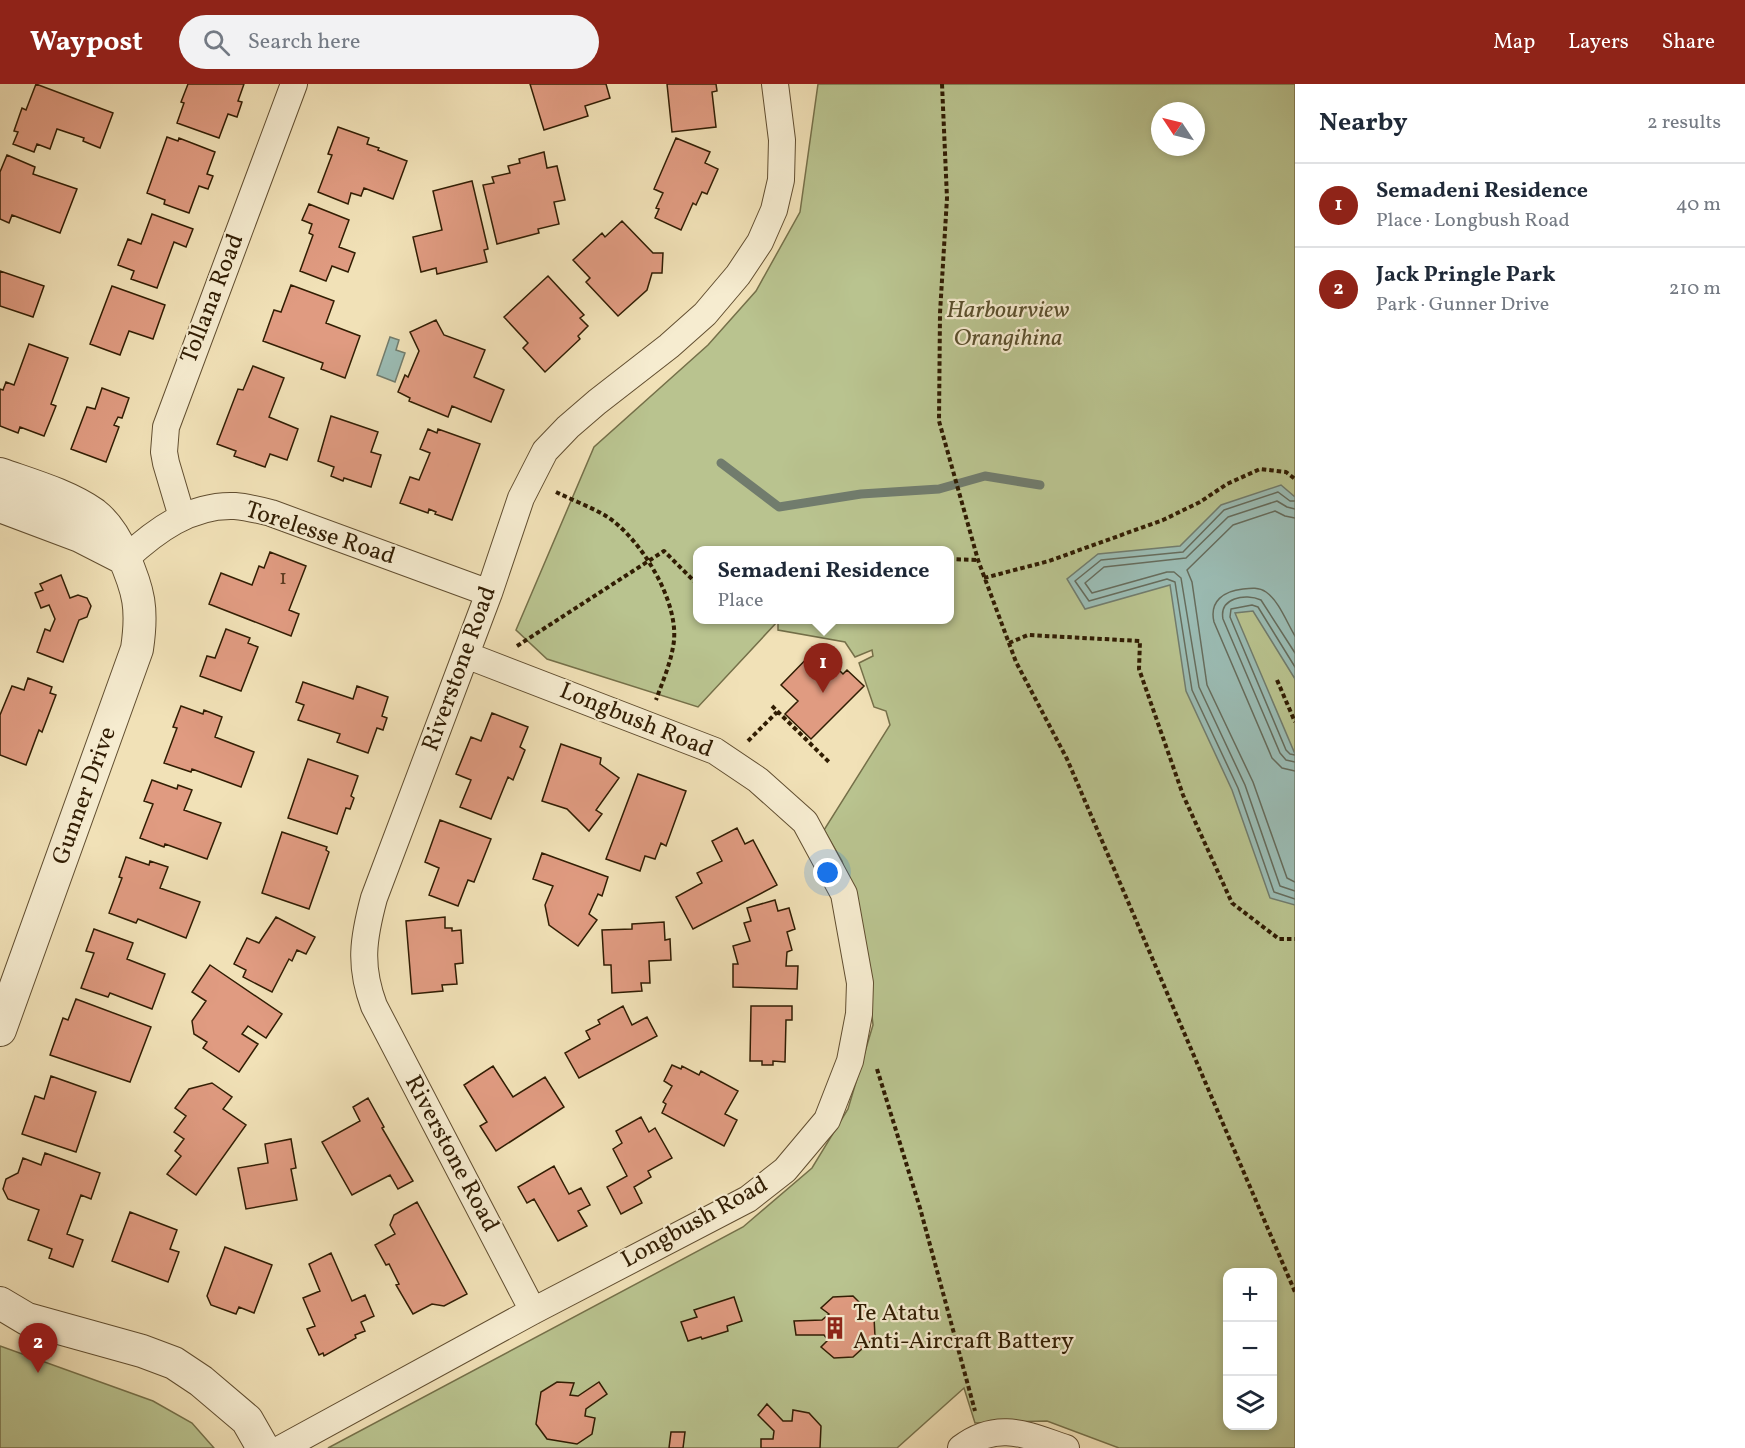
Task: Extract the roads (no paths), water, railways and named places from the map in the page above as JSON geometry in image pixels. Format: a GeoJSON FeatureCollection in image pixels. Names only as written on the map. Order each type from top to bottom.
{"type":"FeatureCollection","features":[{"type":"Feature","properties":{"kind":"street","name":"Tollana Road"},"geometry":{"type":"LineString","coordinates":[[182,517],[164,452],[166,427],[294,84]]}},
{"type":"Feature","properties":{"kind":"street","name":"Riverstone Road"},"geometry":{"type":"LineString","coordinates":[[533,1311],[374,1006],[366,984],[364,955],[366,928],[374,898],[489,593],[521,498],[545,451],[590,408],[669,346],[705,314],[738,275],[760,242],[774,210],[781,180],[782,140],[775,84]]}},
{"type":"Feature","properties":{"kind":"street","name":"Gunner Drive"},"geometry":{"type":"LineString","coordinates":[[0,474],[61,497],[93,513],[108,527],[133,575],[140,609],[137,649],[0,1030]]}},
{"type":"Feature","properties":{"kind":"street"},"geometry":{"type":"LineString","coordinates":[[0,506],[71,532],[125,559]]}},
{"type":"Feature","properties":{"kind":"street","name":"Torelesse Road"},"geometry":{"type":"LineString","coordinates":[[125,559],[154,533],[182,517],[211,508],[232,506],[271,513],[489,593]]}},
{"type":"Feature","properties":{"kind":"street","name":"Longbush Road"},"geometry":{"type":"LineString","coordinates":[[282,1448],[533,1311],[748,1199],[785,1170],[827,1120],[850,1061],[859,1014],[860,983],[844,894],[806,822],[758,780],[715,751],[466,655]]}},
{"type":"Feature","properties":{"kind":"street"},"geometry":{"type":"LineString","coordinates":[[0,1303],[27,1319],[142,1351],[174,1363],[201,1381],[247,1420],[264,1448]]}},
{"type":"Feature","properties":{"kind":"street"},"geometry":{"type":"LineString","coordinates":[[961,1448],[984,1434],[1006,1431],[1066,1448]]}},
{"type":"Feature","properties":{"kind":"water"},"geometry":{"type":"Polygon","coordinates":[[[390,337],[399,340],[396,350],[405,353],[395,382],[377,375],[390,337]]]}},
{"type":"Feature","properties":{"kind":"water"},"geometry":{"type":"Polygon","coordinates":[[[1281,485],[1295,497],[1295,679],[1253,611],[1235,613],[1295,754],[1295,905],[1270,898],[1232,790],[1186,691],[1170,585],[1085,609],[1067,579],[1098,554],[1180,546],[1221,505],[1281,485]]]}},
{"type":"Feature","properties":{"kind":"waterway"},"geometry":{"type":"LineString","coordinates":[[721,463],[779,507],[861,494],[939,489],[985,476],[1040,485]]}},
{"type":"Feature","properties":{"kind":"place","name":"Semadeni Residence"},"geometry":{"type":"Point","coordinates":[823,693]}},
{"type":"Feature","properties":{"kind":"place","name":"Te Atatu Anti-Aircraft Battery"},"geometry":{"type":"Point","coordinates":[835,1328]}},
{"type":"Feature","properties":{"kind":"place","name":"Jack Pringle Park"},"geometry":{"type":"Point","coordinates":[38,1373]}},
{"type":"Feature","properties":{"kind":"park label","name":"Harbourview Orangihina"},"geometry":{"type":"Point","coordinates":[1008,325]}}]}
